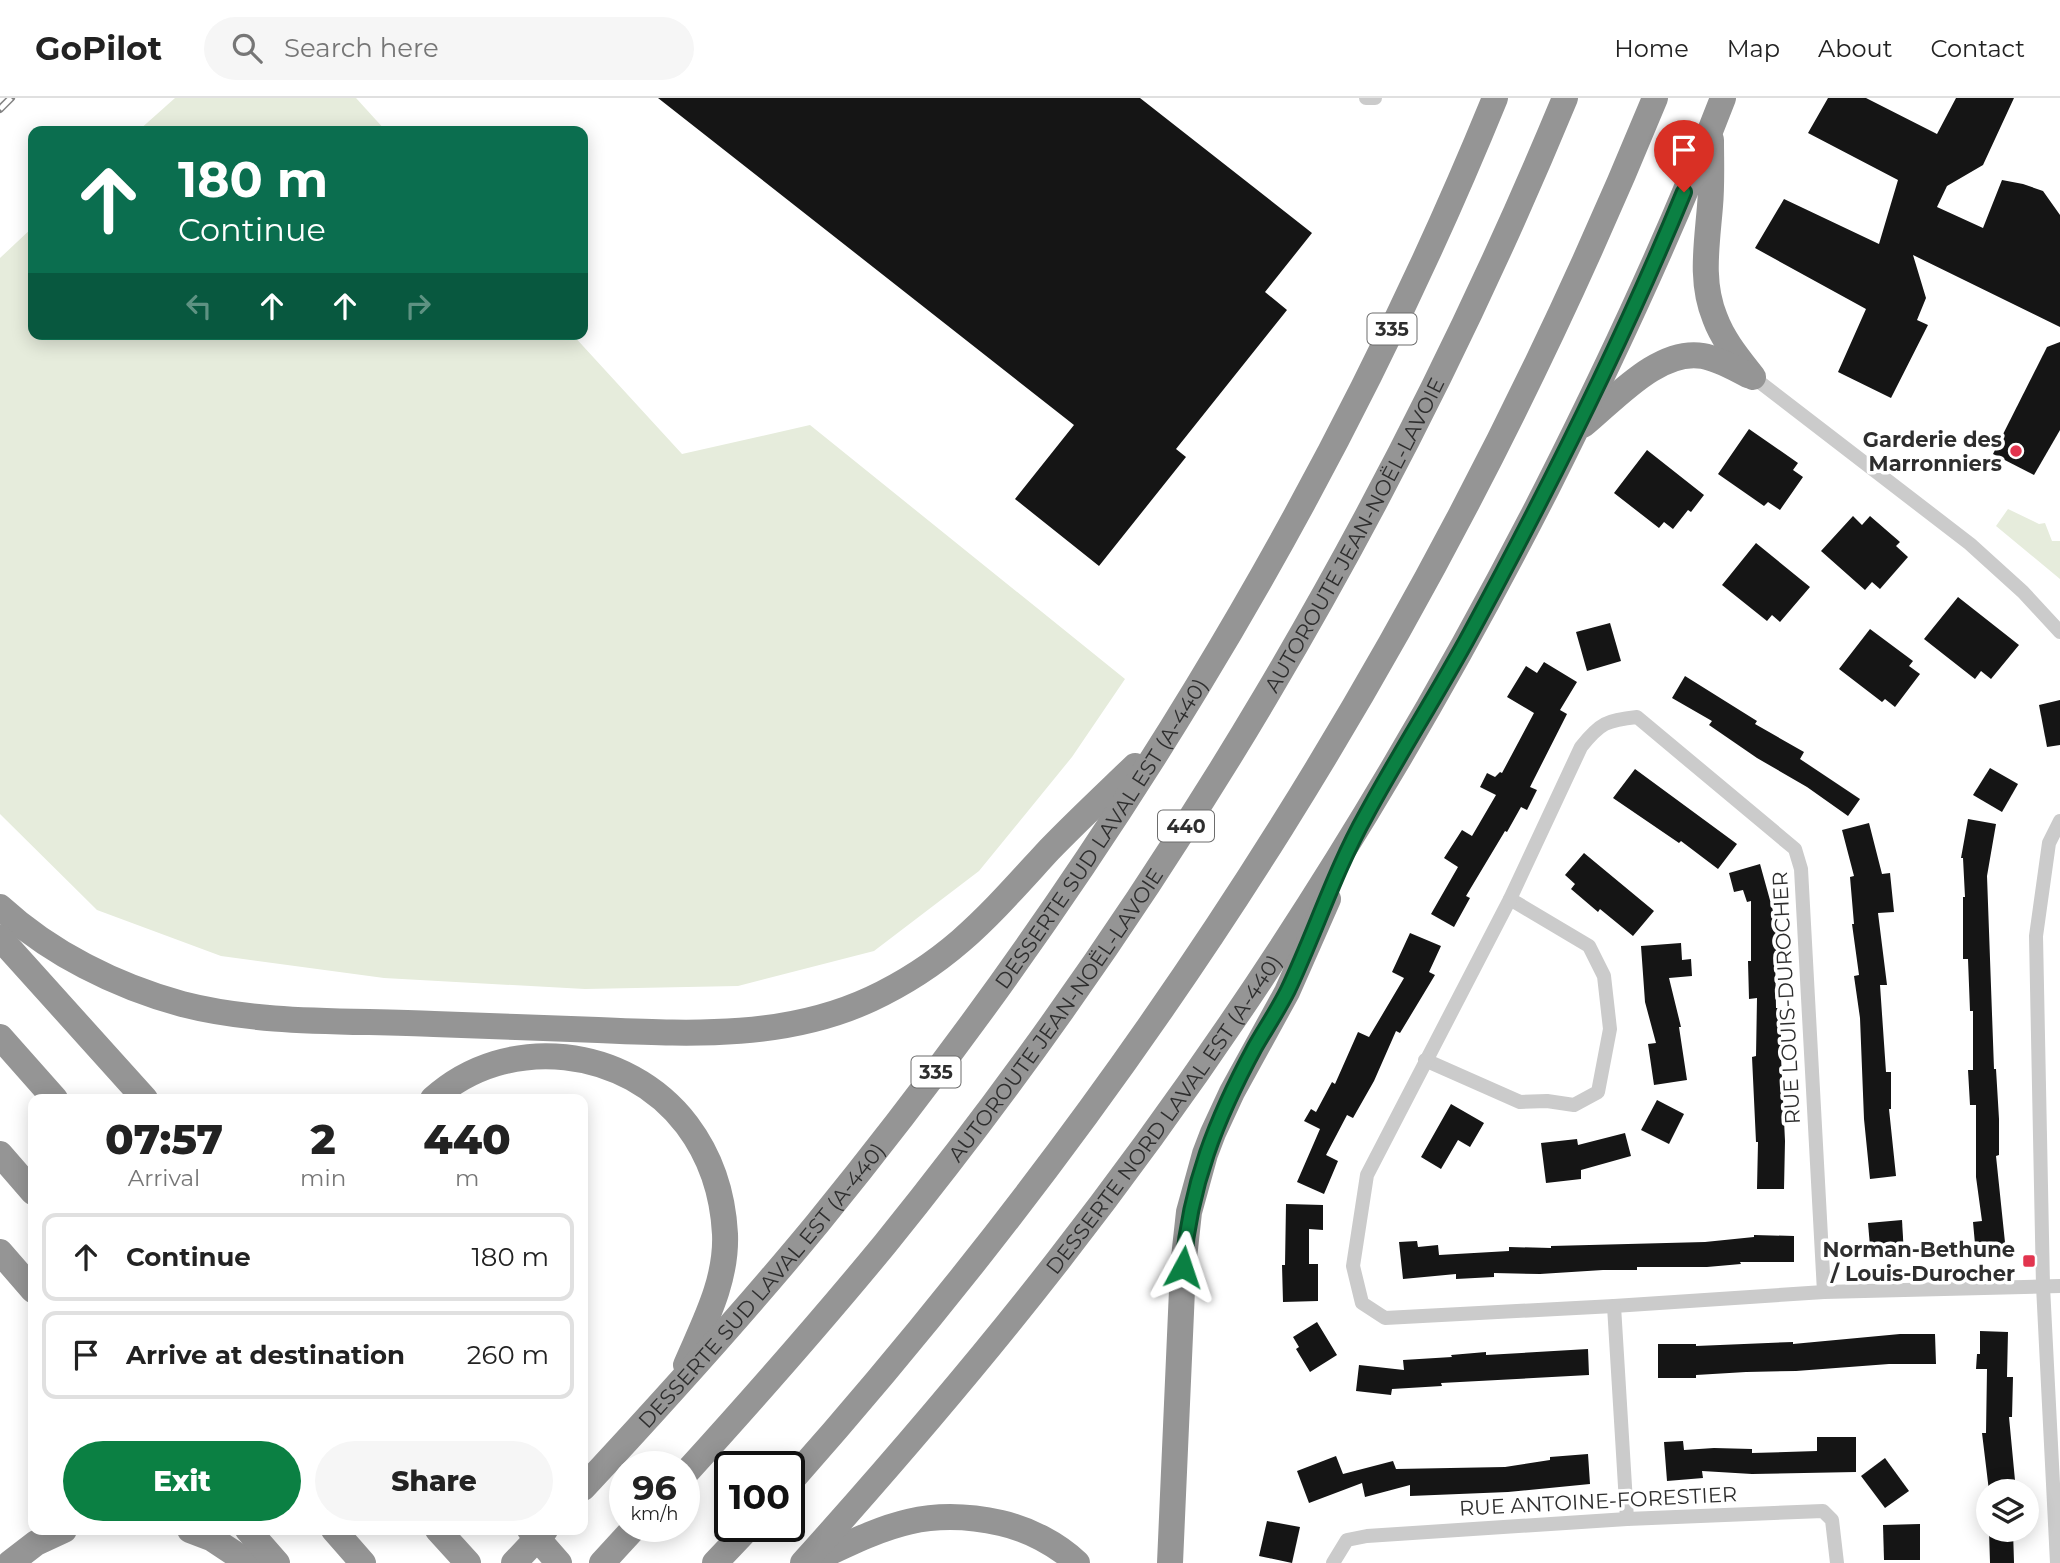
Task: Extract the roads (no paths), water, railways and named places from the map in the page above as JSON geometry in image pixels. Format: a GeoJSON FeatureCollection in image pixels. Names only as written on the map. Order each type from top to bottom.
{"type":"FeatureCollection","features":[{"type":"Feature","properties":{"kind":"highway","name":"DESSERTE SUD LAVAL EST (A-440)"},"geometry":{"type":"LineString","coordinates":[[588,1483],[677,1386],[816,1225],[955,1047],[1069,885],[1166,735],[1264,571],[1348,416],[1428,253],[1495,98]]}},
{"type":"Feature","properties":{"kind":"highway","name":"AUTOROUTE JEAN-NOËL-LAVOIE"},"geometry":{"type":"LineString","coordinates":[[700,1457],[858,1276],[976,1127],[1098,959],[1202,801],[1289,655],[1399,455],[1506,235],[1565,98]]}},
{"type":"Feature","properties":{"kind":"highway"},"geometry":{"type":"LineString","coordinates":[[805,1464],[944,1302],[1035,1185],[1182,982],[1275,841],[1380,664],[1485,471],[1577,280],[1655,98]]}},
{"type":"Feature","properties":{"kind":"highway","name":"DESSERTE NORD LAVAL EST (A-440)"},"geometry":{"type":"LineString","coordinates":[[805,1563],[976,1363],[1107,1197],[1265,973],[1364,817],[1470,634],[1576,431],[1633,310],[1723,98]]}},
{"type":"Feature","properties":{"kind":"highway"},"geometry":{"type":"LineString","coordinates":[[1712,129],[1711,205],[1705,262],[1708,294],[1711,309],[1722,334],[1753,377]]}},
{"type":"Feature","properties":{"kind":"highway"},"geometry":{"type":"LineString","coordinates":[[1576,431],[1648,370],[1668,359],[1701,355],[1723,362],[1753,377]]}},
{"type":"Feature","properties":{"kind":"highway"},"geometry":{"type":"LineString","coordinates":[[0,906],[48,944],[106,976],[158,997],[224,1012],[307,1019],[668,1033],[727,1032],[775,1027],[815,1019],[853,1007],[911,978],[948,952],[985,920],[1049,850],[1166,735]]}},
{"type":"Feature","properties":{"kind":"highway"},"geometry":{"type":"LineString","coordinates":[[1170,1563],[1184,1256],[1189,1212],[1199,1175],[1227,1102],[1287,992],[1364,817]]}},
{"type":"Feature","properties":{"kind":"highway"},"geometry":{"type":"LineString","coordinates":[[0,939],[140,1094]]}},
{"type":"Feature","properties":{"kind":"highway"},"geometry":{"type":"LineString","coordinates":[[0,1037],[51,1094]]}},
{"type":"Feature","properties":{"kind":"highway"},"geometry":{"type":"LineString","coordinates":[[440,1094],[464,1076],[488,1065],[531,1055],[557,1055],[600,1065],[630,1078],[666,1103],[682,1120],[704,1153],[715,1178],[722,1206],[725,1248],[718,1290],[677,1386]]}},
{"type":"Feature","properties":{"kind":"highway"},"geometry":{"type":"LineString","coordinates":[[0,1154],[28,1186]]}},
{"type":"Feature","properties":{"kind":"highway"},"geometry":{"type":"LineString","coordinates":[[0,1252],[28,1284]]}},
{"type":"Feature","properties":{"kind":"highway"},"geometry":{"type":"LineString","coordinates":[[805,1563],[874,1532],[908,1521],[966,1515],[1024,1530],[1057,1547],[1077,1563]]}},
{"type":"Feature","properties":{"kind":"highway"},"geometry":{"type":"LineString","coordinates":[[10,1563],[54,1535]]}},
{"type":"Feature","properties":{"kind":"highway"},"geometry":{"type":"LineString","coordinates":[[202,1535],[220,1543],[249,1563]]}},
{"type":"Feature","properties":{"kind":"highway"},"geometry":{"type":"LineString","coordinates":[[252,1535],[277,1563]]}},
{"type":"Feature","properties":{"kind":"highway"},"geometry":{"type":"LineString","coordinates":[[338,1535],[363,1563]]}},
{"type":"Feature","properties":{"kind":"highway"},"geometry":{"type":"LineString","coordinates":[[514,1563],[535,1535]]}},
{"type":"Feature","properties":{"kind":"highway"},"geometry":{"type":"LineString","coordinates":[[539,1535],[559,1563]]}},
{"type":"Feature","properties":{"kind":"highway"},"geometry":{"type":"LineString","coordinates":[[602,1563],[621,1542]]}},
{"type":"Feature","properties":{"kind":"highway"},"geometry":{"type":"LineString","coordinates":[[715,1563],[735,1542]]}},
{"type":"Feature","properties":{"kind":"street"},"geometry":{"type":"LineString","coordinates":[[1366,98],[1375,98]]}},
{"type":"Feature","properties":{"kind":"street"},"geometry":{"type":"LineString","coordinates":[[1753,377],[1970,544],[2023,592],[2060,632]]}},
{"type":"Feature","properties":{"kind":"street","name":"RUE LOUIS-DUROCHER"},"geometry":{"type":"LineString","coordinates":[[1824,1292],[1801,869],[1796,849],[1637,717],[1615,719],[1595,728],[1581,747],[1510,899],[1367,1175],[1353,1266],[1362,1303],[1385,1318],[1614,1307],[1824,1292],[2060,1286]]}},
{"type":"Feature","properties":{"kind":"street"},"geometry":{"type":"LineString","coordinates":[[2057,1563],[2043,1286],[2036,936],[2049,843],[2060,821]]}},
{"type":"Feature","properties":{"kind":"street"},"geometry":{"type":"LineString","coordinates":[[1425,1060],[1520,1102],[1546,1101],[1574,1105],[1598,1092],[1609,1029],[1604,976],[1589,946],[1510,899]]}},
{"type":"Feature","properties":{"kind":"street"},"geometry":{"type":"LineString","coordinates":[[1614,1307],[1628,1519]]}},
{"type":"Feature","properties":{"kind":"street","name":"RUE ANTOINE-FORESTIER"},"geometry":{"type":"LineString","coordinates":[[1333,1563],[1347,1539],[1367,1536],[1628,1519],[1823,1511],[1832,1520],[1837,1563]]}},
{"type":"Feature","properties":{"kind":"railway"},"geometry":{"type":"LineString","coordinates":[[0,109],[11,98]]}},
{"type":"Feature","properties":{"kind":"place","name":"Garderie des Marronniers"},"geometry":{"type":"Point","coordinates":[2016,451]}},
{"type":"Feature","properties":{"kind":"place","name":"Norman-Bethune / Louis-Durocher"},"geometry":{"type":"Point","coordinates":[2029,1261]}}]}
